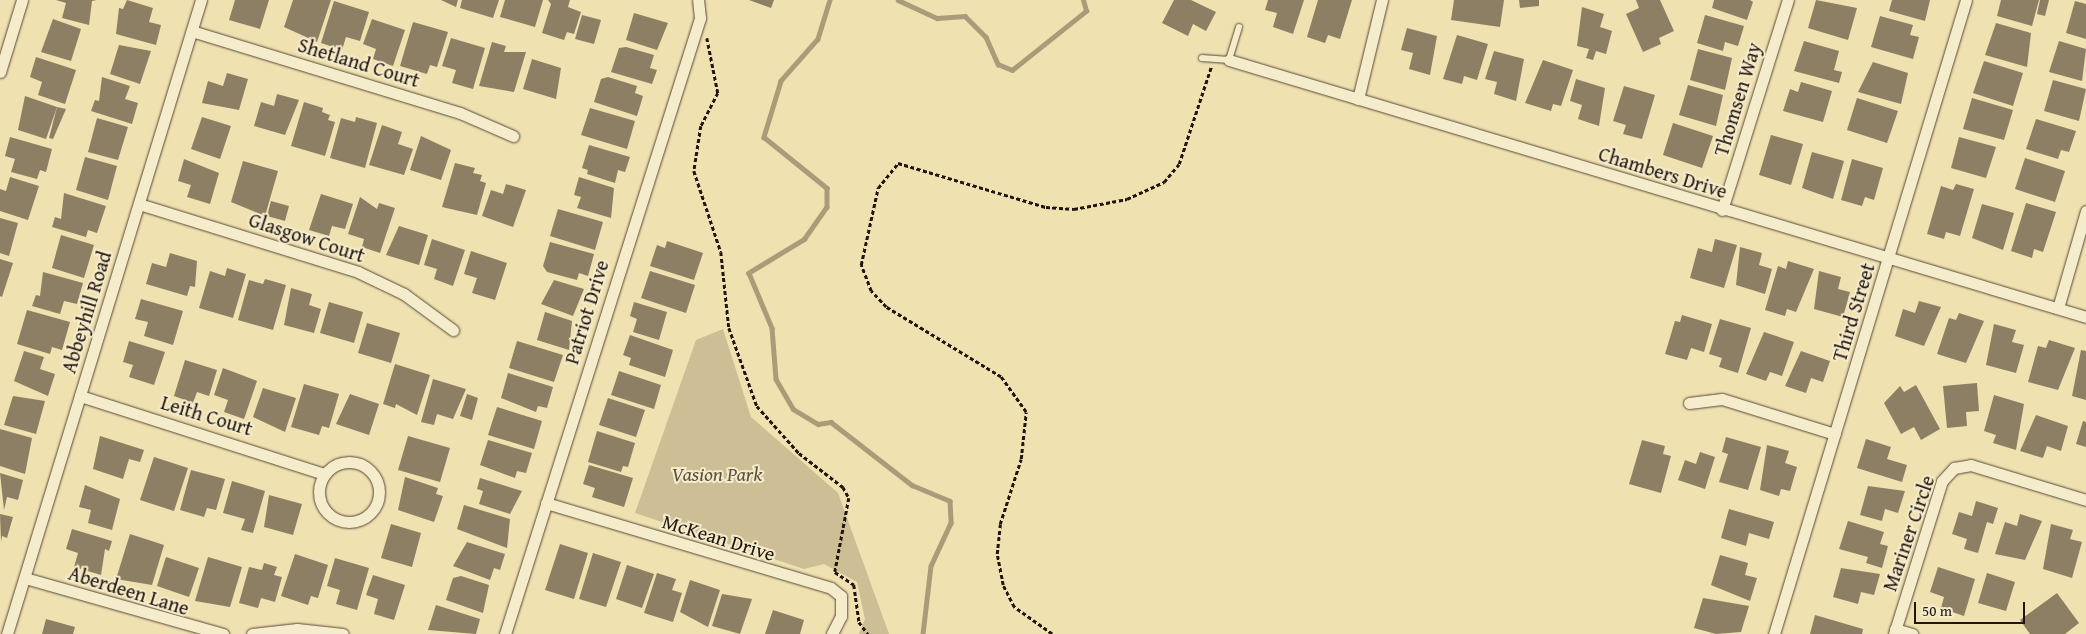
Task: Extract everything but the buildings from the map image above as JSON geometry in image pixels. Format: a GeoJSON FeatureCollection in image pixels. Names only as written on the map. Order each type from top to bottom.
{"type":"FeatureCollection","features":[{"type":"Feature","properties":{"kind":"street"},"geometry":{"type":"LineString","coordinates":[[0,72],[22,0]]}},
{"type":"Feature","properties":{"kind":"street","name":"Abbeyhill Road"},"geometry":{"type":"LineString","coordinates":[[7,634],[202,0]]}},
{"type":"Feature","properties":{"kind":"street","name":"Patriot Drive"},"geometry":{"type":"LineString","coordinates":[[505,634],[700,18],[699,0]]}},
{"type":"Feature","properties":{"kind":"street"},"geometry":{"type":"LineString","coordinates":[[1358,99],[1382,0]]}},
{"type":"Feature","properties":{"kind":"street","name":"Thomsen Way"},"geometry":{"type":"LineString","coordinates":[[1722,210],[1788,0]]}},
{"type":"Feature","properties":{"kind":"street","name":"Third Street"},"geometry":{"type":"LineString","coordinates":[[1774,634],[1966,0]]}},
{"type":"Feature","properties":{"kind":"street","name":"Shetland Court"},"geometry":{"type":"LineString","coordinates":[[192,31],[460,113],[512,136]]}},
{"type":"Feature","properties":{"kind":"street","name":"Chambers Drive"},"geometry":{"type":"LineString","coordinates":[[1229,60],[1888,260],[2086,317]]}},
{"type":"Feature","properties":{"kind":"street","name":"Glasgow Court"},"geometry":{"type":"LineString","coordinates":[[139,204],[358,272],[404,294],[453,330]]}},
{"type":"Feature","properties":{"kind":"street"},"geometry":{"type":"LineString","coordinates":[[2058,308],[2086,211]]}},
{"type":"Feature","properties":{"kind":"street","name":"Leith Court"},"geometry":{"type":"LineString","coordinates":[[80,396],[322,473]]}},
{"type":"Feature","properties":{"kind":"street"},"geometry":{"type":"LineString","coordinates":[[1689,403],[1722,399],[1835,434]]}},
{"type":"Feature","properties":{"kind":"street"},"geometry":{"type":"LineString","coordinates":[[345,460],[370,469],[377,496],[364,522],[345,524],[328,516],[321,492],[322,473],[345,460]]}},
{"type":"Feature","properties":{"kind":"street","name":"Mariner Circle"},"geometry":{"type":"LineString","coordinates":[[1912,634],[1895,632],[1942,481],[1954,468],[1971,465],[2086,500]]}},
{"type":"Feature","properties":{"kind":"street","name":"McKean Drive"},"geometry":{"type":"LineString","coordinates":[[546,503],[831,588],[841,596],[841,616],[832,634]]}},
{"type":"Feature","properties":{"kind":"street","name":"Aberdeen Lane"},"geometry":{"type":"LineString","coordinates":[[24,578],[223,634]]}},
{"type":"Feature","properties":{"kind":"street"},"geometry":{"type":"LineString","coordinates":[[252,634],[297,629],[343,634]]}},
{"type":"Feature","properties":{"kind":"lane"},"geometry":{"type":"LineString","coordinates":[[1202,58],[1212,61],[1229,60],[1239,27]]}},
{"type":"Feature","properties":{"kind":"path"},"geometry":{"type":"LineString","coordinates":[[700,18],[716,68],[718,93],[701,126],[694,172],[720,252],[729,328],[757,406],[799,453],[844,487],[849,498],[835,572]]}},
{"type":"Feature","properties":{"kind":"path"},"geometry":{"type":"LineString","coordinates":[[1052,634],[1014,607],[1003,585],[997,554],[1000,524],[1025,441],[1026,412],[1001,377],[886,307],[870,291],[861,265],[878,188],[898,163],[1046,206],[1101,206],[1147,191],[1179,164],[1212,61]]}},
{"type":"Feature","properties":{"kind":"green space","name":"Vasion Park"},"geometry":{"type":"Polygon","coordinates":[[[723,329],[751,417],[838,493],[889,634],[859,634],[865,619],[857,582],[824,564],[804,569],[635,513],[696,340],[723,329]]]}},
{"type":"Feature","properties":{"kind":"waterway"},"geometry":{"type":"LineString","coordinates":[[830,0],[818,39],[781,81],[764,137],[827,188],[827,207],[805,239],[749,273],[772,328],[776,379],[793,409],[818,424],[831,422],[912,485],[950,501],[951,523],[931,566],[923,634]]}},
{"type":"Feature","properties":{"kind":"waterway"},"geometry":{"type":"LineString","coordinates":[[898,0],[937,18],[965,16],[986,37],[998,64],[1012,70],[1086,11],[1083,0]]}}]}
